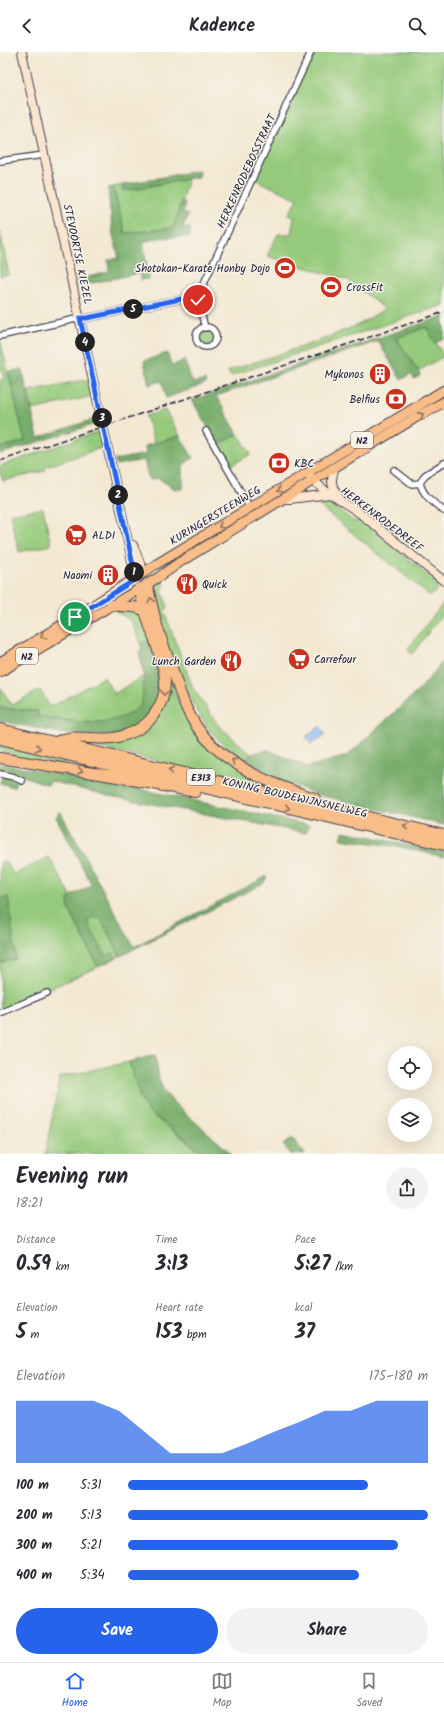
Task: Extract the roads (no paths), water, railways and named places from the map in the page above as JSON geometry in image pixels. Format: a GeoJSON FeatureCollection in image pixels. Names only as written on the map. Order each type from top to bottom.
{"type":"FeatureCollection","features":[{"type":"Feature","properties":{"kind":"highway"},"geometry":{"type":"LineString","coordinates":[[56,742],[65,738],[101,740],[124,736],[148,722],[158,710],[163,700],[166,677],[164,665],[145,611],[140,584]]}},
{"type":"Feature","properties":{"kind":"highway"},"geometry":{"type":"LineString","coordinates":[[140,584],[156,624],[180,694],[188,714],[197,728],[223,753],[256,775],[289,790],[331,803],[346,812]]}},
{"type":"Feature","properties":{"kind":"highway"},"geometry":{"type":"LineString","coordinates":[[111,605],[119,607],[138,607],[145,611]]}},
{"type":"Feature","properties":{"kind":"highway","name":"KONING BOUDEWIJNSNELWEG"},"geometry":{"type":"LineString","coordinates":[[0,729],[444,835]]}},
{"type":"Feature","properties":{"kind":"highway","name":"KONING BOUDEWIJNSNELWEG"},"geometry":{"type":"LineString","coordinates":[[0,739],[444,845]]}},
{"type":"Feature","properties":{"kind":"highway"},"geometry":{"type":"LineString","coordinates":[[0,758],[112,776],[230,799],[240,797]]}},
{"type":"Feature","properties":{"kind":"main road","name":"STEVOORTSE KIEZEL"},"geometry":{"type":"LineString","coordinates":[[22,52],[126,532],[140,584]]}},
{"type":"Feature","properties":{"kind":"main road","name":"KURINGERSTEENWEG"},"geometry":{"type":"LineString","coordinates":[[0,662],[140,584],[159,577],[180,562],[285,499],[311,477],[441,392]]}},
{"type":"Feature","properties":{"kind":"main road","name":"KURINGERSTEENWEG"},"geometry":{"type":"LineString","coordinates":[[144,573],[250,508],[311,477],[335,467],[444,402]]}},
{"type":"Feature","properties":{"kind":"main road"},"geometry":{"type":"LineString","coordinates":[[335,467],[331,478],[332,486],[340,500]]}},
{"type":"Feature","properties":{"kind":"main road","name":"HERKENRODEDREEF"},"geometry":{"type":"LineString","coordinates":[[311,477],[330,494],[358,512],[444,581]]}},
{"type":"Feature","properties":{"kind":"main road"},"geometry":{"type":"LineString","coordinates":[[285,499],[290,500],[330,494]]}},
{"type":"Feature","properties":{"kind":"main road","name":"STEVOORTSE KIEZEL"},"geometry":{"type":"LineString","coordinates":[[126,532],[144,573],[140,584]]}},
{"type":"Feature","properties":{"kind":"main road","name":"KURINGERSTEENWEG"},"geometry":{"type":"LineString","coordinates":[[0,672],[111,605],[140,584]]}},
{"type":"Feature","properties":{"kind":"street","name":"HERKENRODEBOSSTRAAT"},"geometry":{"type":"LineString","coordinates":[[196,296],[202,291],[311,52]]}},
{"type":"Feature","properties":{"kind":"street"},"geometry":{"type":"LineString","coordinates":[[0,161],[44,155]]}},
{"type":"Feature","properties":{"kind":"street"},"geometry":{"type":"LineString","coordinates":[[0,336],[80,318],[87,318],[196,296],[205,328]]}},
{"type":"Feature","properties":{"kind":"street"},"geometry":{"type":"LineString","coordinates":[[441,392],[444,402]]}},
{"type":"Feature","properties":{"kind":"street"},"geometry":{"type":"LineString","coordinates":[[206,431],[250,508]]}},
{"type":"Feature","properties":{"kind":"street"},"geometry":{"type":"LineString","coordinates":[[444,463],[424,475],[420,483],[421,490],[444,511]]}},
{"type":"Feature","properties":{"kind":"street"},"geometry":{"type":"LineString","coordinates":[[394,470],[412,484],[420,483]]}},
{"type":"Feature","properties":{"kind":"street"},"geometry":{"type":"LineString","coordinates":[[0,774],[14,777],[22,781]]}},
{"type":"Feature","properties":{"kind":"street"},"geometry":{"type":"LineString","coordinates":[[0,1014],[47,993]]}},
{"type":"Feature","properties":{"kind":"water"},"geometry":{"type":"Polygon","coordinates":[[[320,726],[325,735],[311,744],[306,736],[320,726]]]}},
{"type":"Feature","properties":{"kind":"railway"},"geometry":{"type":"LineString","coordinates":[[0,461],[444,312]]}},
{"type":"Feature","properties":{"kind":"place","name":"Shotokan-Karate Honby Dojo"},"geometry":{"type":"Point","coordinates":[285,268]}},
{"type":"Feature","properties":{"kind":"place","name":"CrossFit"},"geometry":{"type":"Point","coordinates":[331,287]}},
{"type":"Feature","properties":{"kind":"place","name":"Mykonos"},"geometry":{"type":"Point","coordinates":[380,374]}},
{"type":"Feature","properties":{"kind":"place","name":"Belfius"},"geometry":{"type":"Point","coordinates":[396,399]}},
{"type":"Feature","properties":{"kind":"place","name":"KBC"},"geometry":{"type":"Point","coordinates":[279,463]}},
{"type":"Feature","properties":{"kind":"place","name":"ALDI"},"geometry":{"type":"Point","coordinates":[76,535]}},
{"type":"Feature","properties":{"kind":"place","name":"Naomi"},"geometry":{"type":"Point","coordinates":[108,575]}},
{"type":"Feature","properties":{"kind":"place","name":"Quick"},"geometry":{"type":"Point","coordinates":[187,584]}},
{"type":"Feature","properties":{"kind":"place","name":"Carrefour"},"geometry":{"type":"Point","coordinates":[299,659]}},
{"type":"Feature","properties":{"kind":"place","name":"Lunch Garden"},"geometry":{"type":"Point","coordinates":[231,661]}}]}
